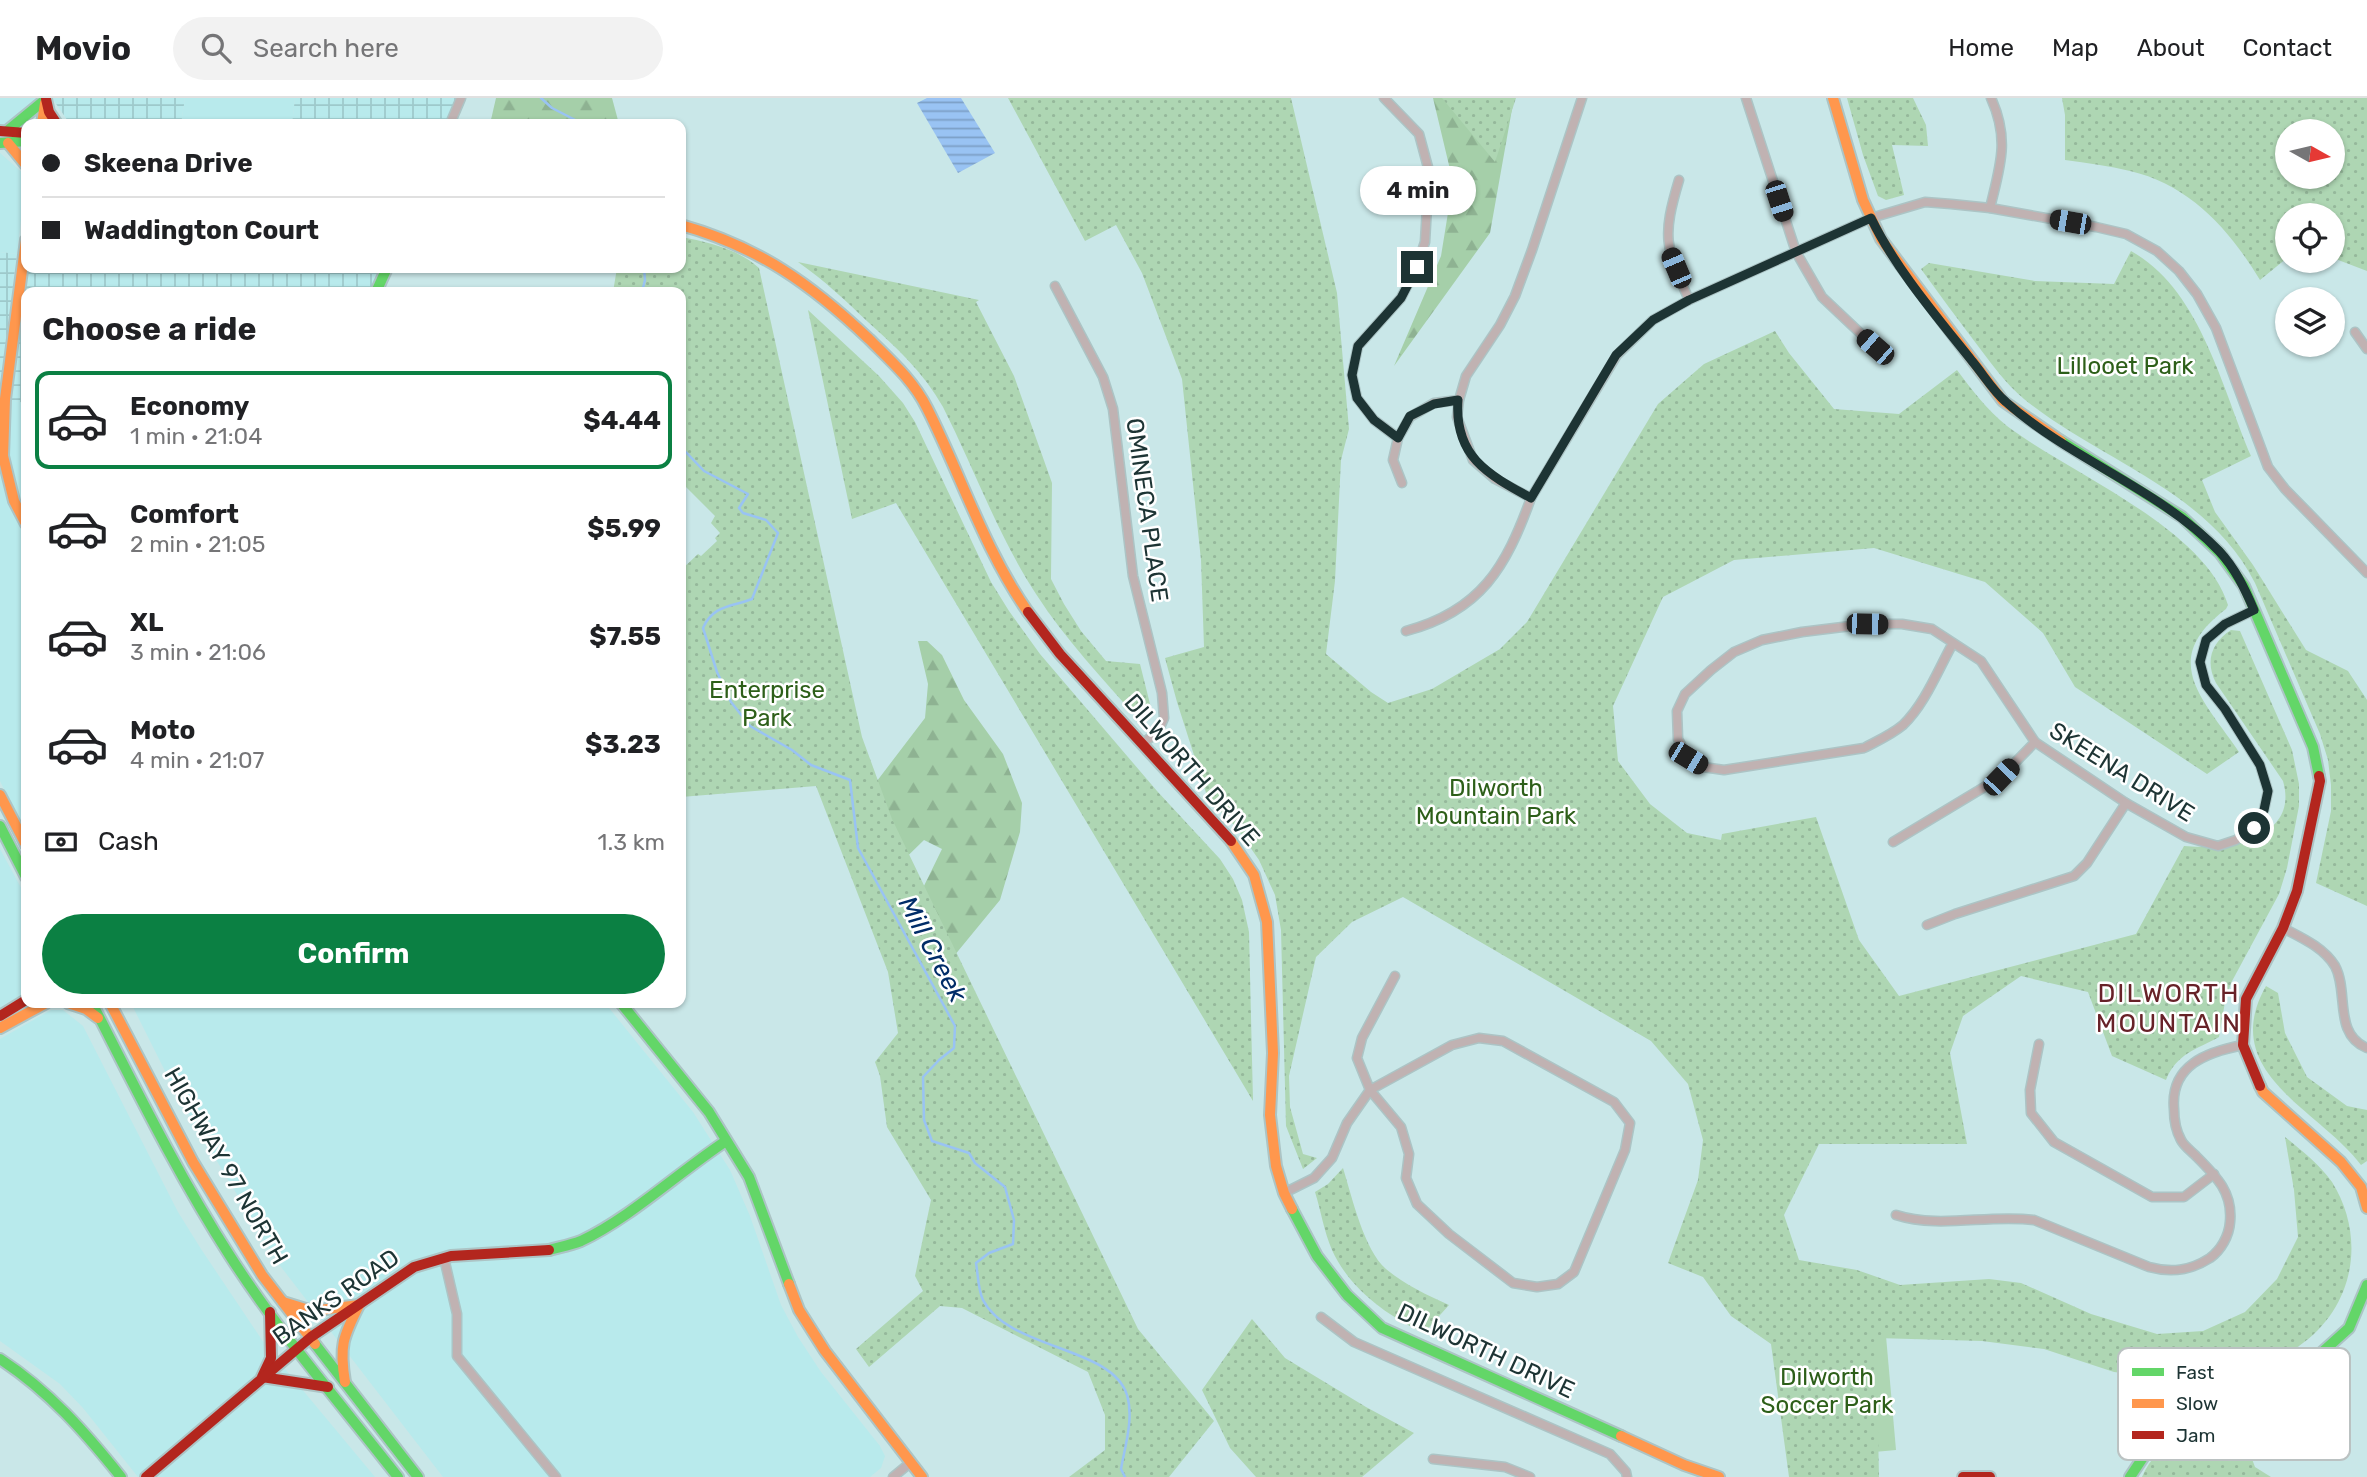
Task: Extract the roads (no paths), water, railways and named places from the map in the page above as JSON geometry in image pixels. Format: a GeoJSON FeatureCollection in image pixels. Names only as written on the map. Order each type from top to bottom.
{"type":"FeatureCollection","features":[{"type":"Feature","properties":{"kind":"main road"},"geometry":{"type":"LineString","coordinates":[[1833,98],[1863,200],[1881,239],[2003,401],[2036,426],[2182,517],[2220,553],[2244,586],[2313,747],[2320,781],[2302,872],[2283,928],[2246,999],[2243,1045],[2263,1092],[2341,1162],[2361,1187],[2367,1208]]}},
{"type":"Feature","properties":{"kind":"main road"},"geometry":{"type":"LineString","coordinates":[[43,119],[46,99]]}},
{"type":"Feature","properties":{"kind":"main road"},"geometry":{"type":"LineString","coordinates":[[46,99],[54,119]]}},
{"type":"Feature","properties":{"kind":"main road"},"geometry":{"type":"LineString","coordinates":[[24,119],[46,99]]}},
{"type":"Feature","properties":{"kind":"main road"},"geometry":{"type":"LineString","coordinates":[[21,122],[4,137],[21,159]]}},
{"type":"Feature","properties":{"kind":"main road","name":"DILWORTH DRIVE"},"geometry":{"type":"LineString","coordinates":[[686,227],[734,243],[774,264],[831,303],[907,376],[926,406],[1001,570],[1013,589],[1060,654],[1227,835],[1254,875],[1267,922],[1273,1053],[1270,1115],[1276,1166],[1284,1193],[1317,1256],[1347,1295],[1382,1328],[1692,1473],[1719,1477]]}},
{"type":"Feature","properties":{"kind":"main road"},"geometry":{"type":"LineString","coordinates":[[21,514],[14,501],[4,456],[5,399],[22,273]]}},
{"type":"Feature","properties":{"kind":"main road"},"geometry":{"type":"LineString","coordinates":[[0,795],[21,835]]}},
{"type":"Feature","properties":{"kind":"main road"},"geometry":{"type":"LineString","coordinates":[[0,826],[21,867]]}},
{"type":"Feature","properties":{"kind":"main road"},"geometry":{"type":"LineString","coordinates":[[0,1016],[21,1003]]}},
{"type":"Feature","properties":{"kind":"main road"},"geometry":{"type":"LineString","coordinates":[[0,1028],[37,1008]]}},
{"type":"Feature","properties":{"kind":"main road"},"geometry":{"type":"LineString","coordinates":[[83,1008],[101,1021]]}},
{"type":"Feature","properties":{"kind":"main road","name":"HIGHWAY 97 NORTH"},"geometry":{"type":"LineString","coordinates":[[94,1008],[210,1225],[270,1312],[398,1477]]}},
{"type":"Feature","properties":{"kind":"main road","name":"HIGHWAY 97 NORTH"},"geometry":{"type":"LineString","coordinates":[[112,1008],[214,1197],[262,1275],[418,1477]]}},
{"type":"Feature","properties":{"kind":"main road"},"geometry":{"type":"LineString","coordinates":[[117,1017],[118,1008]]}},
{"type":"Feature","properties":{"kind":"main road"},"geometry":{"type":"LineString","coordinates":[[625,1008],[709,1112],[749,1177],[799,1310],[825,1351],[922,1477]]}},
{"type":"Feature","properties":{"kind":"main road","name":"BANKS ROAD"},"geometry":{"type":"LineString","coordinates":[[146,1477],[311,1337],[414,1267],[444,1258],[543,1252],[579,1242],[612,1224],[726,1141]]}},
{"type":"Feature","properties":{"kind":"main road"},"geometry":{"type":"LineString","coordinates":[[2326,1348],[2348,1328],[2367,1285]]}},
{"type":"Feature","properties":{"kind":"main road"},"geometry":{"type":"LineString","coordinates":[[283,1302],[312,1311],[359,1304]]}},
{"type":"Feature","properties":{"kind":"main road"},"geometry":{"type":"LineString","coordinates":[[345,1383],[341,1357],[344,1336],[359,1304]]}},
{"type":"Feature","properties":{"kind":"main road"},"geometry":{"type":"LineString","coordinates":[[270,1312],[271,1358],[262,1377],[328,1387]]}},
{"type":"Feature","properties":{"kind":"main road"},"geometry":{"type":"LineString","coordinates":[[0,1359],[51,1394],[121,1477]]}},
{"type":"Feature","properties":{"kind":"main road"},"geometry":{"type":"LineString","coordinates":[[2130,1477],[2141,1460]]}},
{"type":"Feature","properties":{"kind":"main road"},"geometry":{"type":"LineString","coordinates":[[1963,1477],[1990,1477]]}},
{"type":"Feature","properties":{"kind":"street"},"geometry":{"type":"LineString","coordinates":[[452,119],[461,98]]}},
{"type":"Feature","properties":{"kind":"street"},"geometry":{"type":"LineString","coordinates":[[1384,98],[1419,134],[1429,171],[1425,242],[1417,267],[1401,298],[1358,346],[1352,375],[1357,398],[1374,420],[1398,438]]}},
{"type":"Feature","properties":{"kind":"street"},"geometry":{"type":"LineString","coordinates":[[1531,498],[1495,479],[1474,460],[1457,417],[1458,400],[1466,376],[1500,325],[1515,296],[1582,98]]}},
{"type":"Feature","properties":{"kind":"street"},"geometry":{"type":"LineString","coordinates":[[1746,98],[1796,252],[1822,297],[1875,347]]}},
{"type":"Feature","properties":{"kind":"street"},"geometry":{"type":"LineString","coordinates":[[1990,208],[2003,158],[1998,114],[1991,98]]}},
{"type":"Feature","properties":{"kind":"street"},"geometry":{"type":"LineString","coordinates":[[1679,180],[1666,232],[1669,251],[1689,300]]}},
{"type":"Feature","properties":{"kind":"street"},"geometry":{"type":"LineString","coordinates":[[1406,631],[1433,624],[1456,612],[1499,569],[1517,537],[1531,498],[1616,355],[1653,320],[1689,300],[1871,218],[1925,202],[1990,208],[2126,234],[2157,251],[2179,271],[2197,294],[2216,328],[2268,467],[2285,489],[2367,573]]}},
{"type":"Feature","properties":{"kind":"street","name":"OMINECA PLACE"},"geometry":{"type":"LineString","coordinates":[[1055,286],[1103,377],[1112,409],[1133,576],[1162,693],[1164,718],[1158,732],[1143,743]]}},
{"type":"Feature","properties":{"kind":"street"},"geometry":{"type":"LineString","coordinates":[[2355,332],[2367,349]]}},
{"type":"Feature","properties":{"kind":"street"},"geometry":{"type":"LineString","coordinates":[[1402,483],[1393,460],[1398,438],[1410,416],[1434,404],[1458,400]]}},
{"type":"Feature","properties":{"kind":"street","name":"SKEENA DRIVE"},"geometry":{"type":"LineString","coordinates":[[1953,643],[1921,702],[1903,724],[1864,748],[1724,770],[1703,767],[1688,758],[1678,739],[1677,710],[1685,694],[1734,652],[1762,640],[1867,624],[1902,624],[1932,629],[1981,661],[2035,742],[2126,803],[2186,836],[2218,846],[2235,840],[2254,828],[2264,810],[2268,791],[2260,765],[2225,709],[2206,685],[2200,662],[2206,640],[2225,624],[2254,610]]}},
{"type":"Feature","properties":{"kind":"street"},"geometry":{"type":"LineString","coordinates":[[1893,842],[2001,777],[2035,742]]}},
{"type":"Feature","properties":{"kind":"street"},"geometry":{"type":"LineString","coordinates":[[1927,925],[2074,876],[2087,863],[2126,803]]}},
{"type":"Feature","properties":{"kind":"street"},"geometry":{"type":"LineString","coordinates":[[2283,928],[2322,951],[2334,965],[2339,975],[2345,1024],[2351,1037],[2367,1048]]}},
{"type":"Feature","properties":{"kind":"street"},"geometry":{"type":"LineString","coordinates":[[1284,1193],[1314,1178],[1332,1158],[1347,1123],[1370,1090],[1452,1045],[1479,1038],[1503,1041],[1614,1102],[1630,1123],[1625,1150],[1574,1272],[1558,1284],[1537,1287],[1513,1283],[1449,1234],[1417,1205],[1406,1178],[1409,1154],[1401,1127],[1370,1090],[1357,1058],[1362,1038],[1395,976]]}},
{"type":"Feature","properties":{"kind":"street"},"geometry":{"type":"LineString","coordinates":[[2039,1044],[2031,1090],[2031,1113],[2054,1142],[2152,1197],[2185,1196],[2214,1174]]}},
{"type":"Feature","properties":{"kind":"street"},"geometry":{"type":"LineString","coordinates":[[1896,1215],[1914,1221],[2016,1218],[2034,1220],[2149,1267],[2166,1271],[2183,1270],[2202,1263],[2219,1251],[2230,1229],[2232,1208],[2226,1189],[2181,1141],[2175,1122],[2173,1098],[2177,1082],[2191,1064],[2216,1050],[2243,1045]]}},
{"type":"Feature","properties":{"kind":"street"},"geometry":{"type":"LineString","coordinates":[[444,1258],[457,1314],[457,1356],[556,1477]]}},
{"type":"Feature","properties":{"kind":"street"},"geometry":{"type":"LineString","coordinates":[[1321,1317],[1354,1342],[1610,1454],[1626,1472],[1627,1477]]}},
{"type":"Feature","properties":{"kind":"street"},"geometry":{"type":"LineString","coordinates":[[1433,1459],[1505,1468],[1530,1477]]}},
{"type":"Feature","properties":{"kind":"street"},"geometry":{"type":"LineString","coordinates":[[893,1477],[910,1463]]}},
{"type":"Feature","properties":{"kind":"water"},"geometry":{"type":"Polygon","coordinates":[[[927,98],[961,98],[995,153],[958,173],[917,103],[927,98]]]}},
{"type":"Feature","properties":{"kind":"waterway","name":"Mill Creek"},"geometry":{"type":"LineString","coordinates":[[541,98],[552,108],[573,119]]}},
{"type":"Feature","properties":{"kind":"waterway","name":"Mill Creek"},"geometry":{"type":"LineString","coordinates":[[643,287],[644,273]]}},
{"type":"Feature","properties":{"kind":"waterway","name":"Mill Creek"},"geometry":{"type":"LineString","coordinates":[[686,452],[704,471],[748,494],[739,508],[743,513],[766,520],[778,533],[752,599],[717,611],[703,628],[717,672],[731,702],[750,726],[792,750],[811,765],[850,780],[858,848],[955,1026],[954,1048],[923,1077],[924,1120],[932,1141],[969,1153],[975,1163],[1005,1187],[1014,1220],[1013,1244],[989,1253],[976,1263],[983,1300],[996,1316],[1014,1329],[1082,1357],[1118,1379],[1127,1395],[1130,1413],[1121,1469],[1125,1477]]}},
{"type":"Feature","properties":{"kind":"district","name":"DILWORTH MOUNTAIN"},"geometry":{"type":"Point","coordinates":[2169,1008]}},
{"type":"Feature","properties":{"kind":"park label","name":"Lillooet Park"},"geometry":{"type":"Point","coordinates":[2125,366]}},
{"type":"Feature","properties":{"kind":"park label","name":"Enterprise Park"},"geometry":{"type":"Point","coordinates":[767,704]}},
{"type":"Feature","properties":{"kind":"park label","name":"Dilworth Mountain Park"},"geometry":{"type":"Point","coordinates":[1496,802]}},
{"type":"Feature","properties":{"kind":"park label","name":"Dilworth Soccer Park"},"geometry":{"type":"Point","coordinates":[1827,1391]}}]}
